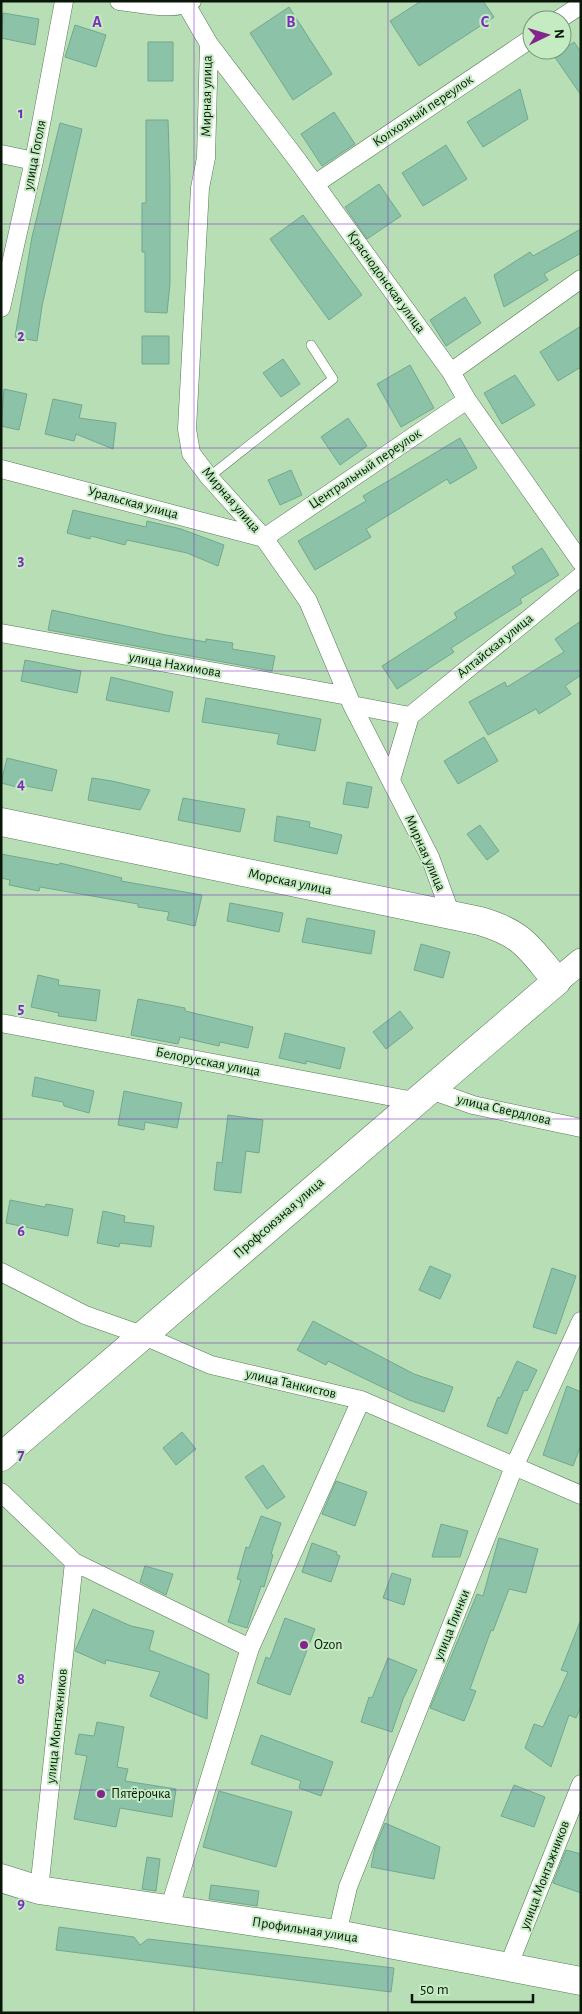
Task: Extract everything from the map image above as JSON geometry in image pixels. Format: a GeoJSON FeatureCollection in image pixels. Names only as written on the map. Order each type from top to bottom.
{"type":"FeatureCollection","features":[{"type":"Feature","properties":{"kind":"main road","name":"Морская улица"},"geometry":{"type":"LineString","coordinates":[[1,822],[480,921],[515,934],[527,945],[557,981]]}},
{"type":"Feature","properties":{"kind":"main road","name":"Профсоюзная улица"},"geometry":{"type":"LineString","coordinates":[[1,1457],[421,1095],[557,981]]}},
{"type":"Feature","properties":{"kind":"main road","name":"Профильная улица"},"geometry":{"type":"LineString","coordinates":[[1,1878],[33,1889],[337,1934],[581,1981]]}},
{"type":"Feature","properties":{"kind":"main road"},"geometry":{"type":"LineString","coordinates":[[1,1900],[33,1889]]}},
{"type":"Feature","properties":{"kind":"street","name":"улица Гоголя"},"geometry":{"type":"LineString","coordinates":[[1,308],[34,161],[64,1]]}},
{"type":"Feature","properties":{"kind":"street"},"geometry":{"type":"LineString","coordinates":[[118,1],[190,4]]}},
{"type":"Feature","properties":{"kind":"street","name":"Краснодонская улица"},"geometry":{"type":"LineString","coordinates":[[190,4],[208,44],[315,184],[452,372],[467,400],[581,562]]}},
{"type":"Feature","properties":{"kind":"street","name":"Мирная улица"},"geometry":{"type":"LineString","coordinates":[[208,44],[206,158],[200,188],[187,429],[191,454],[208,477],[264,538],[308,601],[350,701],[430,857],[451,915]]}},
{"type":"Feature","properties":{"kind":"street","name":"Колхозный переулок"},"geometry":{"type":"LineString","coordinates":[[315,184],[522,45]]}},
{"type":"Feature","properties":{"kind":"street"},"geometry":{"type":"LineString","coordinates":[[1,154],[34,161]]}},
{"type":"Feature","properties":{"kind":"street"},"geometry":{"type":"LineString","coordinates":[[452,372],[581,279]]}},
{"type":"Feature","properties":{"kind":"street","name":"Центральный переулок"},"geometry":{"type":"LineString","coordinates":[[264,538],[467,400]]}},
{"type":"Feature","properties":{"kind":"street","name":"Уральская улица"},"geometry":{"type":"LineString","coordinates":[[1,468],[264,538]]}},
{"type":"Feature","properties":{"kind":"street","name":"Алтайская улица"},"geometry":{"type":"LineString","coordinates":[[410,716],[581,576]]}},
{"type":"Feature","properties":{"kind":"street","name":"улица Нахимова"},"geometry":{"type":"LineString","coordinates":[[1,633],[350,701],[410,716]]}},
{"type":"Feature","properties":{"kind":"street"},"geometry":{"type":"LineString","coordinates":[[392,780],[410,716]]}},
{"type":"Feature","properties":{"kind":"street"},"geometry":{"type":"LineString","coordinates":[[557,981],[581,961]]}},
{"type":"Feature","properties":{"kind":"street","name":"Белорусская улица"},"geometry":{"type":"LineString","coordinates":[[1,1023],[421,1095]]}},
{"type":"Feature","properties":{"kind":"street","name":"улица Свердлова"},"geometry":{"type":"LineString","coordinates":[[421,1095],[581,1128]]}},
{"type":"Feature","properties":{"kind":"street","name":"улица Танкистов"},"geometry":{"type":"LineString","coordinates":[[1,1272],[85,1315],[142,1335],[211,1365],[361,1400],[581,1496]]}},
{"type":"Feature","properties":{"kind":"street","name":"улица Глинки"},"geometry":{"type":"LineString","coordinates":[[337,1934],[348,1887],[514,1467],[581,1321]]}},
{"type":"Feature","properties":{"kind":"street"},"geometry":{"type":"LineString","coordinates":[[169,1910],[250,1648],[361,1400]]}},
{"type":"Feature","properties":{"kind":"street"},"geometry":{"type":"LineString","coordinates":[[1,1492],[74,1562],[250,1648]]}},
{"type":"Feature","properties":{"kind":"street","name":"улица Монтажников"},"geometry":{"type":"LineString","coordinates":[[33,1889],[74,1562]]}},
{"type":"Feature","properties":{"kind":"street","name":"улица Монтажников"},"geometry":{"type":"LineString","coordinates":[[508,1968],[581,1784]]}},
{"type":"Feature","properties":{"kind":"lane"},"geometry":{"type":"LineString","coordinates":[[208,477],[334,379],[311,345]]}},
{"type":"Feature","properties":{"kind":"building"},"geometry":{"type":"Polygon","coordinates":[[[421,1],[483,1],[494,17],[419,66],[390,21],[421,1]]]}},
{"type":"Feature","properties":{"kind":"building"},"geometry":{"type":"Polygon","coordinates":[[[289,7],[332,74],[293,100],[250,33],[289,7]]]}},
{"type":"Feature","properties":{"kind":"building"},"geometry":{"type":"Polygon","coordinates":[[[3,13],[39,19],[35,45],[1,38],[3,13]]]}},
{"type":"Feature","properties":{"kind":"building"},"geometry":{"type":"Polygon","coordinates":[[[75,25],[106,35],[96,67],[65,57],[75,25]]]}},
{"type":"Feature","properties":{"kind":"building"},"geometry":{"type":"Polygon","coordinates":[[[148,42],[173,42],[173,81],[148,81],[148,42]]]}},
{"type":"Feature","properties":{"kind":"building"},"geometry":{"type":"Polygon","coordinates":[[[574,42],[581,52],[581,95],[557,60],[572,60],[572,43],[574,42]]]}},
{"type":"Feature","properties":{"kind":"building"},"geometry":{"type":"Polygon","coordinates":[[[520,89],[528,119],[483,147],[467,122],[520,89]]]}},
{"type":"Feature","properties":{"kind":"building"},"geometry":{"type":"Polygon","coordinates":[[[334,112],[355,144],[322,166],[301,134],[334,112]]]}},
{"type":"Feature","properties":{"kind":"building"},"geometry":{"type":"Polygon","coordinates":[[[146,120],[168,120],[170,284],[167,313],[145,312],[145,252],[142,252],[142,203],[146,203],[146,120]]]}},
{"type":"Feature","properties":{"kind":"building"},"geometry":{"type":"Polygon","coordinates":[[[60,123],[82,129],[42,306],[37,341],[15,337],[32,237],[60,123]]]}},
{"type":"Feature","properties":{"kind":"building"},"geometry":{"type":"Polygon","coordinates":[[[446,145],[467,179],[423,206],[402,173],[446,145]]]}},
{"type":"Feature","properties":{"kind":"building"},"geometry":{"type":"Polygon","coordinates":[[[379,184],[401,216],[367,239],[345,207],[379,184]]]}},
{"type":"Feature","properties":{"kind":"building"},"geometry":{"type":"Polygon","coordinates":[[[303,215],[362,295],[329,320],[270,239],[303,215]]]}},
{"type":"Feature","properties":{"kind":"building"},"geometry":{"type":"Polygon","coordinates":[[[581,229],[581,253],[544,274],[548,280],[504,307],[494,275],[530,252],[533,256],[581,229]]]}},
{"type":"Feature","properties":{"kind":"building"},"geometry":{"type":"Polygon","coordinates":[[[465,297],[481,323],[446,346],[430,320],[465,297]]]}},
{"type":"Feature","properties":{"kind":"building"},"geometry":{"type":"Polygon","coordinates":[[[581,326],[581,367],[558,381],[540,352],[581,326]]]}},
{"type":"Feature","properties":{"kind":"building"},"geometry":{"type":"Polygon","coordinates":[[[142,336],[169,336],[169,364],[142,364],[142,336]]]}},
{"type":"Feature","properties":{"kind":"building"},"geometry":{"type":"Polygon","coordinates":[[[283,359],[300,384],[281,397],[263,373],[283,359]]]}},
{"type":"Feature","properties":{"kind":"building"},"geometry":{"type":"Polygon","coordinates":[[[410,365],[434,408],[401,427],[377,384],[410,365]]]}},
{"type":"Feature","properties":{"kind":"building"},"geometry":{"type":"Polygon","coordinates":[[[515,375],[535,405],[502,424],[484,393],[515,375]]]}},
{"type":"Feature","properties":{"kind":"building"},"geometry":{"type":"Polygon","coordinates":[[[4,389],[27,394],[19,430],[1,426],[4,389]]]}},
{"type":"Feature","properties":{"kind":"building"},"geometry":{"type":"Polygon","coordinates":[[[53,399],[82,405],[79,418],[116,423],[113,449],[76,434],[74,441],[45,434],[53,399]]]}},
{"type":"Feature","properties":{"kind":"building"},"geometry":{"type":"Polygon","coordinates":[[[348,418],[367,446],[340,465],[321,437],[348,418]]]}},
{"type":"Feature","properties":{"kind":"building"},"geometry":{"type":"Polygon","coordinates":[[[460,438],[477,468],[450,484],[447,479],[366,529],[371,537],[315,570],[298,541],[366,501],[363,496],[460,438]]]}},
{"type":"Feature","properties":{"kind":"building"},"geometry":{"type":"Polygon","coordinates":[[[291,470],[302,495],[280,505],[268,480],[291,470]]]}},
{"type":"Feature","properties":{"kind":"building"},"geometry":{"type":"Polygon","coordinates":[[[73,510],[146,527],[147,521],[181,529],[224,545],[218,566],[187,553],[127,540],[125,545],[91,536],[90,539],[67,533],[73,510]]]}},
{"type":"Feature","properties":{"kind":"building"},"geometry":{"type":"Polygon","coordinates":[[[542,548],[559,575],[520,599],[522,603],[451,648],[454,652],[397,689],[382,666],[457,618],[454,613],[516,574],[512,567],[542,548]]]}},
{"type":"Feature","properties":{"kind":"building"},"geometry":{"type":"Polygon","coordinates":[[[52,610],[166,635],[206,642],[206,639],[233,643],[232,649],[275,656],[272,671],[48,630],[52,610]]]}},
{"type":"Feature","properties":{"kind":"building"},"geometry":{"type":"Polygon","coordinates":[[[581,621],[581,675],[565,686],[571,694],[539,714],[536,709],[488,735],[469,702],[505,682],[507,687],[564,652],[555,639],[581,621]]]}},
{"type":"Feature","properties":{"kind":"building"},"geometry":{"type":"Polygon","coordinates":[[[25,660],[81,671],[77,693],[21,681],[25,660]]]}},
{"type":"Feature","properties":{"kind":"building"},"geometry":{"type":"Polygon","coordinates":[[[111,677],[173,692],[169,712],[106,700],[111,677]]]}},
{"type":"Feature","properties":{"kind":"building"},"geometry":{"type":"Polygon","coordinates":[[[206,698],[321,719],[315,751],[277,744],[279,734],[202,722],[206,698]]]}},
{"type":"Feature","properties":{"kind":"building"},"geometry":{"type":"Polygon","coordinates":[[[484,737],[498,761],[458,784],[444,761],[484,737]]]}},
{"type":"Feature","properties":{"kind":"building"},"geometry":{"type":"Polygon","coordinates":[[[7,758],[57,770],[52,791],[26,786],[25,789],[1,783],[7,758]]]}},
{"type":"Feature","properties":{"kind":"building"},"geometry":{"type":"Polygon","coordinates":[[[92,778],[150,790],[140,810],[88,800],[92,778]]]}},
{"type":"Feature","properties":{"kind":"building"},"geometry":{"type":"Polygon","coordinates":[[[347,782],[372,787],[368,808],[343,804],[347,782]]]}},
{"type":"Feature","properties":{"kind":"building"},"geometry":{"type":"Polygon","coordinates":[[[183,798],[245,809],[240,832],[178,820],[183,798]]]}},
{"type":"Feature","properties":{"kind":"building"},"geometry":{"type":"Polygon","coordinates":[[[277,816],[310,822],[309,827],[342,835],[337,854],[274,841],[277,816]]]}},
{"type":"Feature","properties":{"kind":"building"},"geometry":{"type":"Polygon","coordinates":[[[480,825],[499,851],[487,860],[467,834],[480,825]]]}},
{"type":"Feature","properties":{"kind":"building"},"geometry":{"type":"Polygon","coordinates":[[[1,854],[59,865],[60,863],[122,878],[121,881],[202,895],[195,926],[167,920],[169,912],[138,907],[138,904],[40,887],[39,891],[9,885],[10,880],[1,878],[1,854]]]}},
{"type":"Feature","properties":{"kind":"building"},"geometry":{"type":"Polygon","coordinates":[[[230,903],[283,913],[279,932],[227,921],[230,903]]]}},
{"type":"Feature","properties":{"kind":"building"},"geometry":{"type":"Polygon","coordinates":[[[307,918],[375,931],[371,954],[302,942],[307,918]]]}},
{"type":"Feature","properties":{"kind":"building"},"geometry":{"type":"Polygon","coordinates":[[[421,944],[450,952],[443,978],[414,970],[421,944]]]}},
{"type":"Feature","properties":{"kind":"building"},"geometry":{"type":"Polygon","coordinates":[[[38,975],[59,980],[58,985],[100,990],[96,1021],[58,1016],[59,1013],[31,1007],[38,975]]]}},
{"type":"Feature","properties":{"kind":"building"},"geometry":{"type":"Polygon","coordinates":[[[138,999],[185,1008],[185,1011],[253,1027],[248,1048],[220,1042],[219,1046],[180,1037],[178,1044],[131,1035],[138,999]]]}},
{"type":"Feature","properties":{"kind":"building"},"geometry":{"type":"Polygon","coordinates":[[[400,1011],[413,1028],[386,1049],[373,1032],[400,1011]]]}},
{"type":"Feature","properties":{"kind":"building"},"geometry":{"type":"Polygon","coordinates":[[[285,1033],[345,1048],[340,1069],[306,1061],[306,1064],[279,1058],[285,1033]]]}},
{"type":"Feature","properties":{"kind":"building"},"geometry":{"type":"Polygon","coordinates":[[[35,1077],[94,1091],[89,1113],[64,1106],[63,1102],[32,1096],[35,1077]]]}},
{"type":"Feature","properties":{"kind":"building"},"geometry":{"type":"Polygon","coordinates":[[[124,1091],[182,1103],[177,1128],[145,1122],[144,1130],[118,1125],[124,1091]]]}},
{"type":"Feature","properties":{"kind":"building"},"geometry":{"type":"Polygon","coordinates":[[[228,1115],[263,1120],[259,1153],[246,1151],[241,1193],[214,1190],[217,1162],[222,1163],[228,1115]]]}},
{"type":"Feature","properties":{"kind":"building"},"geometry":{"type":"Polygon","coordinates":[[[10,1200],[45,1207],[46,1204],[73,1209],[68,1236],[6,1223],[10,1200]]]}},
{"type":"Feature","properties":{"kind":"building"},"geometry":{"type":"Polygon","coordinates":[[[103,1211],[125,1216],[124,1222],[154,1226],[151,1247],[120,1243],[119,1247],[97,1243],[103,1211]]]}},
{"type":"Feature","properties":{"kind":"building"},"geometry":{"type":"Polygon","coordinates":[[[430,1266],[451,1275],[440,1299],[419,1290],[430,1266]]]}},
{"type":"Feature","properties":{"kind":"building"},"geometry":{"type":"Polygon","coordinates":[[[552,1268],[576,1276],[556,1334],[533,1327],[552,1268]]]}},
{"type":"Feature","properties":{"kind":"building"},"geometry":{"type":"Polygon","coordinates":[[[313,1321],[414,1374],[453,1387],[444,1412],[409,1400],[328,1361],[326,1365],[297,1350],[313,1321]]]}},
{"type":"Feature","properties":{"kind":"building"},"geometry":{"type":"Polygon","coordinates":[[[517,1361],[537,1370],[527,1391],[524,1390],[507,1434],[487,1426],[498,1397],[500,1398],[517,1361]]]}},
{"type":"Feature","properties":{"kind":"building"},"geometry":{"type":"Polygon","coordinates":[[[567,1386],[581,1392],[581,1445],[573,1466],[543,1455],[567,1386]]]}},
{"type":"Feature","properties":{"kind":"building"},"geometry":{"type":"Polygon","coordinates":[[[182,1432],[196,1449],[176,1465],[163,1448],[182,1432]]]}},
{"type":"Feature","properties":{"kind":"building"},"geometry":{"type":"Polygon","coordinates":[[[263,1465],[285,1497],[267,1509],[245,1477],[263,1465]]]}},
{"type":"Feature","properties":{"kind":"building"},"geometry":{"type":"Polygon","coordinates":[[[336,1481],[367,1492],[355,1526],[322,1514],[336,1481]]]}},
{"type":"Feature","properties":{"kind":"building"},"geometry":{"type":"Polygon","coordinates":[[[261,1516],[281,1523],[271,1554],[273,1555],[264,1587],[261,1586],[247,1628],[228,1622],[241,1580],[237,1579],[246,1547],[249,1548],[261,1516]]]}},
{"type":"Feature","properties":{"kind":"building"},"geometry":{"type":"Polygon","coordinates":[[[441,1524],[468,1531],[460,1557],[432,1557],[441,1524]]]}},
{"type":"Feature","properties":{"kind":"building"},"geometry":{"type":"Polygon","coordinates":[[[499,1538],[538,1549],[526,1593],[509,1589],[493,1631],[491,1630],[470,1689],[476,1691],[464,1721],[430,1708],[477,1594],[483,1596],[499,1538]]]}},
{"type":"Feature","properties":{"kind":"building"},"geometry":{"type":"Polygon","coordinates":[[[312,1543],[337,1552],[336,1554],[340,1556],[331,1582],[302,1572],[312,1543]]]}},
{"type":"Feature","properties":{"kind":"building"},"geometry":{"type":"Polygon","coordinates":[[[145,1566],[173,1574],[166,1595],[140,1582],[145,1566]]]}},
{"type":"Feature","properties":{"kind":"building"},"geometry":{"type":"Polygon","coordinates":[[[392,1573],[411,1579],[404,1605],[383,1598],[392,1573]]]}},
{"type":"Feature","properties":{"kind":"building"},"geometry":{"type":"Polygon","coordinates":[[[93,1609],[131,1626],[154,1631],[149,1650],[209,1674],[207,1719],[150,1696],[160,1672],[106,1660],[105,1664],[75,1651],[93,1609]]]}},
{"type":"Feature","properties":{"kind":"building"},"geometry":{"type":"Polygon","coordinates":[[[285,1618],[315,1629],[290,1695],[257,1683],[266,1657],[270,1659],[285,1618]]]}},
{"type":"Feature","properties":{"kind":"building"},"geometry":{"type":"Polygon","coordinates":[[[580,1622],[581,1707],[576,1718],[569,1715],[551,1767],[525,1748],[534,1724],[543,1727],[568,1672],[561,1670],[580,1622]]]}},
{"type":"Feature","properties":{"kind":"building"},"geometry":{"type":"Polygon","coordinates":[[[388,1658],[417,1670],[403,1699],[392,1732],[361,1722],[369,1697],[372,1698],[388,1658]]]}},
{"type":"Feature","properties":{"kind":"building"},"geometry":{"type":"Polygon","coordinates":[[[97,1722],[124,1727],[117,1767],[128,1769],[125,1781],[176,1789],[172,1817],[120,1808],[116,1827],[74,1819],[87,1756],[75,1754],[79,1734],[94,1736],[97,1722]]]}},
{"type":"Feature","properties":{"kind":"building"},"geometry":{"type":"Polygon","coordinates":[[[261,1735],[333,1762],[321,1796],[299,1788],[301,1781],[251,1764],[261,1735]]]}},
{"type":"Feature","properties":{"kind":"building"},"geometry":{"type":"Polygon","coordinates":[[[514,1785],[545,1797],[534,1827],[501,1816],[514,1785]]]}},
{"type":"Feature","properties":{"kind":"building"},"geometry":{"type":"Polygon","coordinates":[[[219,1791],[292,1812],[276,1867],[203,1847],[219,1791]]]}},
{"type":"Feature","properties":{"kind":"building"},"geometry":{"type":"Polygon","coordinates":[[[385,1823],[440,1847],[434,1879],[371,1867],[375,1847],[385,1823]]]}},
{"type":"Feature","properties":{"kind":"building"},"geometry":{"type":"Polygon","coordinates":[[[566,1850],[581,1854],[581,1893],[553,1883],[566,1850]]]}},
{"type":"Feature","properties":{"kind":"building"},"geometry":{"type":"Polygon","coordinates":[[[147,1857],[160,1859],[156,1891],[142,1889],[147,1857]]]}},
{"type":"Feature","properties":{"kind":"building"},"geometry":{"type":"Polygon","coordinates":[[[211,1885],[259,1891],[257,1906],[209,1899],[211,1885]]]}},
{"type":"Feature","properties":{"kind":"building"},"geometry":{"type":"Polygon","coordinates":[[[59,1927],[134,1937],[140,1945],[148,1939],[394,1968],[391,1992],[56,1950],[59,1927]]]}},
{"type":"Feature","properties":{"kind":"place","name":"Ozon"},"geometry":{"type":"Point","coordinates":[304,1645]}},
{"type":"Feature","properties":{"kind":"place","name":"Пятёрочка"},"geometry":{"type":"Point","coordinates":[101,1794]}}]}
